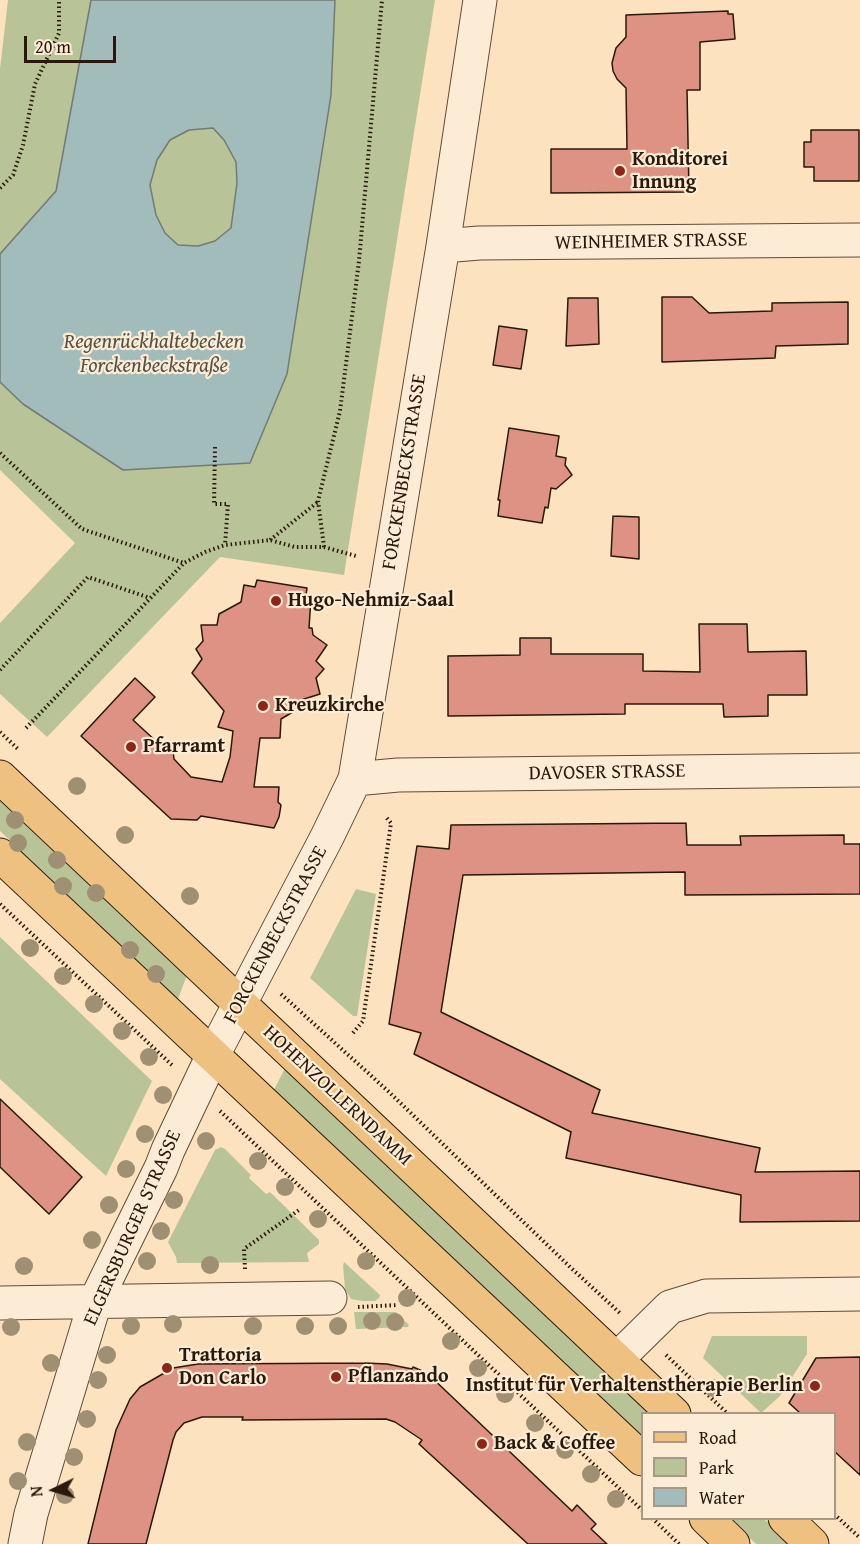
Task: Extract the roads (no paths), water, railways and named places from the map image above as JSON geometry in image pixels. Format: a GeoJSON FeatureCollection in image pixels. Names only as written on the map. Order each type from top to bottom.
{"type":"FeatureCollection","features":[{"type":"Feature","properties":{"kind":"main road","name":"HOHENZOLLERNDAMM"},"geometry":{"type":"LineString","coordinates":[[0,777],[673,1412]]}},
{"type":"Feature","properties":{"kind":"main road"},"geometry":{"type":"LineString","coordinates":[[0,855],[641,1458]]}},
{"type":"Feature","properties":{"kind":"main road"},"geometry":{"type":"LineString","coordinates":[[708,1520],[733,1544]]}},
{"type":"Feature","properties":{"kind":"main road"},"geometry":{"type":"LineString","coordinates":[[787,1520],[813,1544]]}},
{"type":"Feature","properties":{"kind":"street","name":"FORCKENBECKSTRASSE"},"geometry":{"type":"LineString","coordinates":[[213,1055],[355,779],[480,0]]}},
{"type":"Feature","properties":{"kind":"street","name":"WEINHEIMER STRASSE"},"geometry":{"type":"LineString","coordinates":[[442,246],[479,243],[860,240]]}},
{"type":"Feature","properties":{"kind":"street","name":"DAVOSER STRASSE"},"geometry":{"type":"LineString","coordinates":[[355,779],[398,775],[860,770]]}},
{"type":"Feature","properties":{"kind":"street","name":"ELGERSBURGER STRASSE"},"geometry":{"type":"LineString","coordinates":[[25,1544],[95,1302],[213,1055]]}},
{"type":"Feature","properties":{"kind":"street"},"geometry":{"type":"LineString","coordinates":[[617,1359],[670,1307],[706,1296],[860,1294]]}},
{"type":"Feature","properties":{"kind":"street"},"geometry":{"type":"LineString","coordinates":[[0,1303],[330,1298]]}},
{"type":"Feature","properties":{"kind":"water","name":"Regenrückhaltebecken Forckenbeckstraße"},"geometry":{"type":"Polygon","coordinates":[[[91,0],[335,0],[331,95],[287,374],[250,463],[123,470],[23,404],[0,382],[0,254],[56,191],[91,0]],[[213,128],[189,130],[170,140],[157,160],[150,185],[156,215],[165,233],[178,245],[198,246],[215,241],[231,228],[237,183],[236,162],[224,140],[213,128]]]}},
{"type":"Feature","properties":{"kind":"place","name":"Konditorei Innung"},"geometry":{"type":"Point","coordinates":[620,171]}},
{"type":"Feature","properties":{"kind":"place","name":"Hugo-Nehmiz-Saal"},"geometry":{"type":"Point","coordinates":[276,601]}},
{"type":"Feature","properties":{"kind":"place","name":"Kreuzkirche"},"geometry":{"type":"Point","coordinates":[263,706]}},
{"type":"Feature","properties":{"kind":"place","name":"Pfarramt"},"geometry":{"type":"Point","coordinates":[131,747]}},
{"type":"Feature","properties":{"kind":"place","name":"Trattoria Don Carlo"},"geometry":{"type":"Point","coordinates":[167,1368]}},
{"type":"Feature","properties":{"kind":"place","name":"Pflanzando"},"geometry":{"type":"Point","coordinates":[336,1377]}},
{"type":"Feature","properties":{"kind":"place","name":"Institut für Verhaltenstherapie Berlin"},"geometry":{"type":"Point","coordinates":[815,1386]}},
{"type":"Feature","properties":{"kind":"place","name":"Back & Coffee"},"geometry":{"type":"Point","coordinates":[482,1444]}}]}
